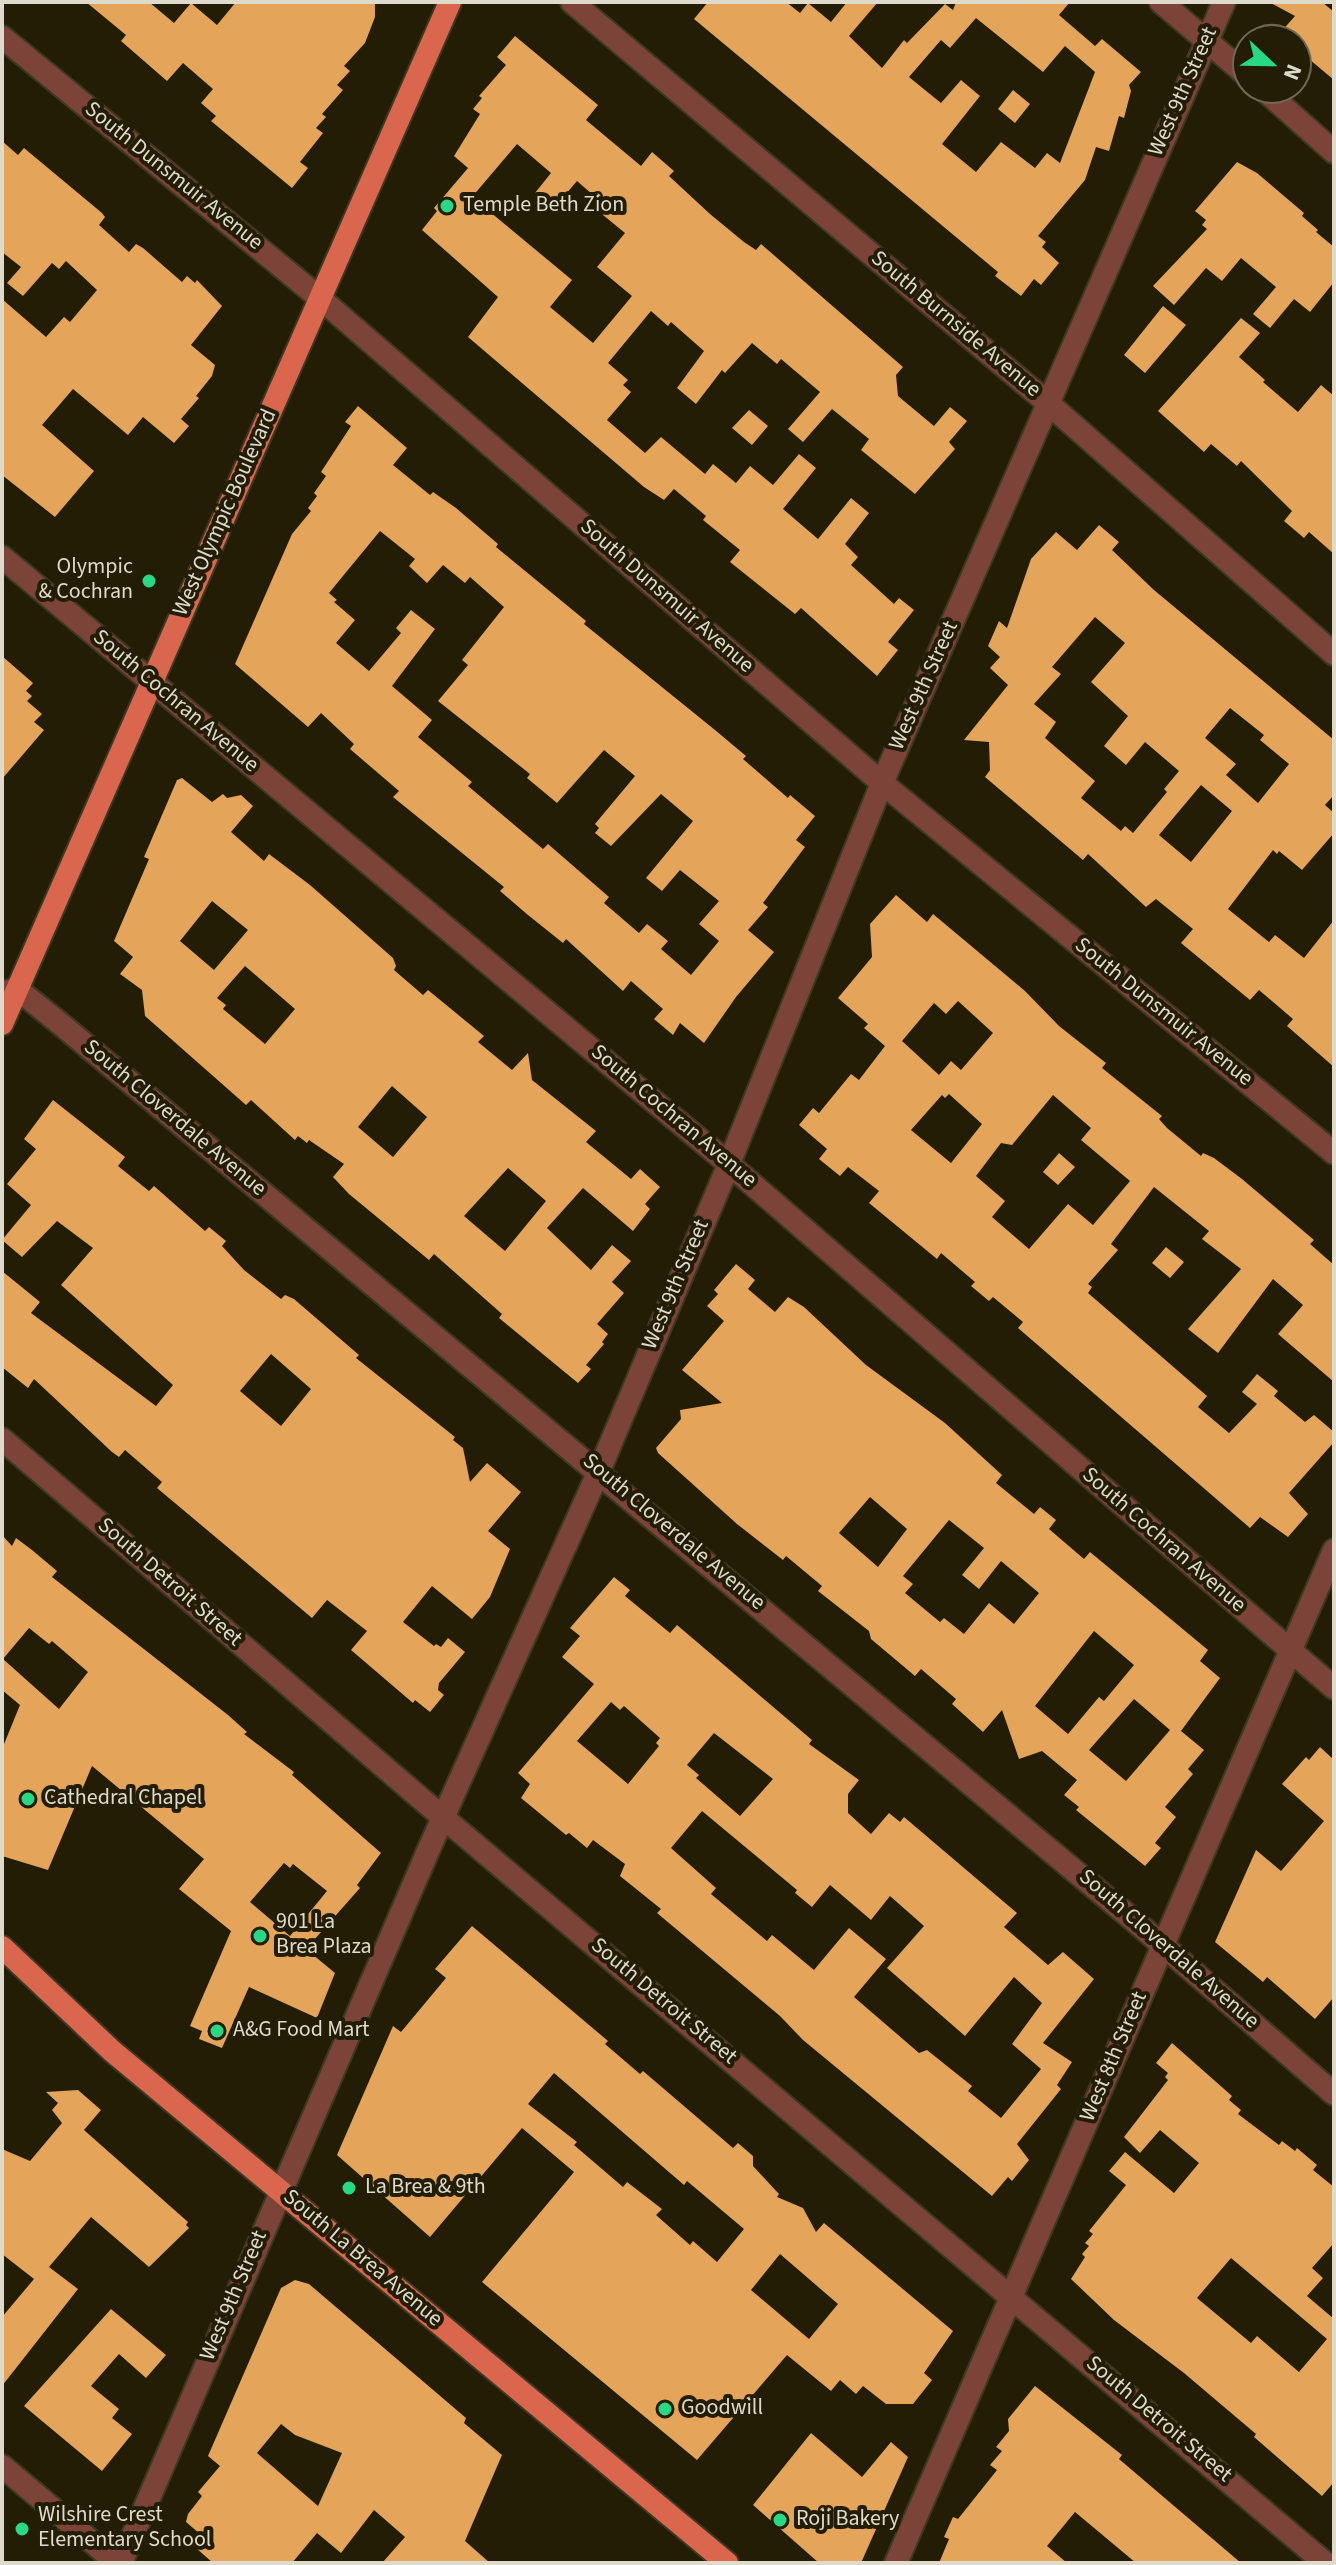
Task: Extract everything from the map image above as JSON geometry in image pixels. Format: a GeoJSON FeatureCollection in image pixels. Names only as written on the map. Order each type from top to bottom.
{"type":"FeatureCollection","features":[{"type":"Feature","properties":{"kind":"main road","name":"West Olympic Boulevard"},"geometry":{"type":"LineString","coordinates":[[2,1024],[10,991],[322,300],[450,2]]}},
{"type":"Feature","properties":{"kind":"main road","name":"South La Brea Avenue"},"geometry":{"type":"LineString","coordinates":[[2,1947],[112,2051],[727,2563]]}},
{"type":"Feature","properties":{"kind":"street","name":"South Burnside Avenue"},"geometry":{"type":"LineString","coordinates":[[572,2],[1049,404],[1334,654]]}},
{"type":"Feature","properties":{"kind":"street"},"geometry":{"type":"LineString","coordinates":[[1161,2],[1232,62]]}},
{"type":"Feature","properties":{"kind":"street","name":"West 9th Street"},"geometry":{"type":"LineString","coordinates":[[119,2563],[443,1817],[599,1471],[729,1164],[882,783],[1224,2]]}},
{"type":"Feature","properties":{"kind":"street","name":"South Dunsmuir Avenue"},"geometry":{"type":"LineString","coordinates":[[2,37],[322,300],[882,783],[1334,1153]]}},
{"type":"Feature","properties":{"kind":"street"},"geometry":{"type":"LineString","coordinates":[[1280,104],[1334,152]]}},
{"type":"Feature","properties":{"kind":"street","name":"South Cochran Avenue"},"geometry":{"type":"LineString","coordinates":[[2,557],[729,1164],[1334,1688]]}},
{"type":"Feature","properties":{"kind":"street","name":"South Cloverdale Avenue"},"geometry":{"type":"LineString","coordinates":[[10,991],[599,1471],[1163,1944],[1334,2094]]}},
{"type":"Feature","properties":{"kind":"street","name":"South Detroit Street"},"geometry":{"type":"LineString","coordinates":[[2,1439],[443,1817],[1325,2563]]}},
{"type":"Feature","properties":{"kind":"street","name":"West 8th Street"},"geometry":{"type":"LineString","coordinates":[[896,2563],[1334,1550]]}},
{"type":"Feature","properties":{"kind":"street"},"geometry":{"type":"LineString","coordinates":[[2,2466],[119,2563]]}},
{"type":"Feature","properties":{"kind":"building"},"geometry":{"type":"Polygon","coordinates":[[[86,2],[149,2],[174,23],[191,3],[217,25],[236,2],[375,2],[375,17],[365,43],[344,66],[350,71],[337,85],[343,90],[322,114],[326,117],[316,128],[323,133],[300,162],[308,168],[292,188],[211,121],[216,116],[201,103],[213,89],[183,63],[167,81],[121,41],[126,35],[86,2]]]}},
{"type":"Feature","properties":{"kind":"building"},"geometry":{"type":"Polygon","coordinates":[[[708,2],[786,2],[800,13],[808,3],[831,22],[847,2],[878,2],[849,36],[882,68],[904,40],[907,43],[945,4],[953,10],[956,2],[1070,2],[1059,15],[1095,46],[1102,39],[1141,72],[1129,85],[1131,91],[1124,118],[1119,116],[1109,151],[1096,147],[1085,180],[1038,236],[1046,242],[1042,247],[1059,263],[1041,285],[1034,279],[1021,296],[995,276],[998,272],[694,19],[708,2]],[[976,18],[950,48],[941,40],[909,77],[941,103],[961,80],[980,96],[942,144],[976,172],[1001,142],[1035,168],[1047,153],[1060,163],[1095,72],[1065,46],[1043,72],[976,18]]]}},
{"type":"Feature","properties":{"kind":"building"},"geometry":{"type":"Polygon","coordinates":[[[1269,2],[1322,2],[1334,12],[1334,80],[1312,62],[1312,24],[1288,24],[1295,16],[1269,2]]]}},
{"type":"Feature","properties":{"kind":"building"},"geometry":{"type":"Polygon","coordinates":[[[515,36],[598,105],[586,120],[641,166],[652,152],[674,171],[669,176],[710,214],[756,250],[761,244],[903,367],[896,375],[898,396],[934,426],[950,407],[967,421],[949,442],[955,449],[915,494],[861,450],[869,439],[832,409],[803,442],[788,429],[820,392],[781,359],[777,364],[752,343],[725,373],[722,370],[696,404],[677,388],[704,351],[671,322],[668,326],[651,311],[608,363],[628,380],[623,385],[631,392],[607,420],[645,453],[661,437],[705,474],[713,464],[736,483],[750,466],[773,485],[799,454],[816,468],[783,509],[818,539],[851,498],[869,513],[845,544],[858,557],[851,565],[894,604],[899,598],[914,610],[888,642],[898,650],[877,676],[801,608],[795,614],[730,562],[740,550],[703,520],[706,516],[674,489],[664,500],[644,487],[468,337],[498,297],[422,230],[437,211],[434,208],[468,168],[454,156],[480,114],[473,109],[482,98],[479,96],[506,65],[497,57],[515,36]],[[517,144],[472,197],[572,280],[550,307],[593,343],[632,296],[597,267],[625,233],[603,215],[608,208],[577,181],[554,208],[535,193],[551,173],[517,144]]]}},
{"type":"Feature","properties":{"kind":"building"},"geometry":{"type":"Polygon","coordinates":[[[1013,90],[1030,104],[1015,123],[998,109],[1013,90]]]}},
{"type":"Feature","properties":{"kind":"building"},"geometry":{"type":"Polygon","coordinates":[[[2,141],[18,155],[24,148],[102,213],[105,217],[99,225],[129,252],[136,244],[143,248],[182,282],[187,276],[195,283],[197,280],[222,306],[191,345],[215,365],[212,376],[196,396],[199,398],[181,419],[189,426],[174,443],[143,417],[128,435],[73,389],[42,425],[94,471],[55,517],[2,475],[2,299],[46,337],[64,317],[70,322],[97,290],[66,261],[59,269],[52,263],[23,296],[7,283],[21,267],[2,252],[2,141]]]}},
{"type":"Feature","properties":{"kind":"building"},"geometry":{"type":"Polygon","coordinates":[[[1237,162],[1257,173],[1304,213],[1302,216],[1318,230],[1316,232],[1334,247],[1334,282],[1310,312],[1294,299],[1270,328],[1253,314],[1276,287],[1241,258],[1222,281],[1206,268],[1174,305],[1153,286],[1207,229],[1202,225],[1206,220],[1195,211],[1237,162]]]}},
{"type":"Feature","properties":{"kind":"building"},"geometry":{"type":"Polygon","coordinates":[[[1163,306],[1186,325],[1145,373],[1124,355],[1163,306]]]}},
{"type":"Feature","properties":{"kind":"building"},"geometry":{"type":"Polygon","coordinates":[[[1241,318],[1260,333],[1239,357],[1298,412],[1321,385],[1334,396],[1334,554],[1309,532],[1304,538],[1284,521],[1292,511],[1241,461],[1237,466],[1211,444],[1204,452],[1158,411],[1241,318]]]}},
{"type":"Feature","properties":{"kind":"building"},"geometry":{"type":"Polygon","coordinates":[[[358,406],[407,448],[393,465],[430,495],[433,492],[456,508],[498,544],[496,547],[586,621],[584,624],[746,756],[743,759],[788,798],[790,795],[815,816],[796,840],[805,847],[763,903],[768,907],[748,930],[774,952],[736,997],[704,1043],[680,1023],[673,1035],[654,1019],[663,1009],[631,981],[623,991],[566,939],[563,943],[500,891],[504,887],[393,797],[399,791],[350,749],[354,744],[321,713],[308,727],[235,664],[292,534],[311,511],[308,508],[317,496],[314,493],[326,476],[321,472],[351,426],[345,422],[358,406]],[[380,531],[329,593],[337,600],[334,602],[355,620],[336,643],[369,671],[401,633],[396,628],[411,610],[435,629],[392,686],[432,720],[418,737],[472,782],[468,786],[543,849],[548,844],[609,897],[604,903],[639,933],[647,924],[668,941],[661,949],[691,975],[719,941],[699,924],[719,901],[680,870],[662,891],[646,878],[693,821],[661,794],[611,846],[595,833],[599,828],[595,824],[635,776],[604,750],[557,803],[527,778],[530,774],[438,701],[468,665],[462,660],[504,607],[470,577],[465,583],[443,565],[427,583],[409,566],[415,559],[380,531]]]}},
{"type":"Feature","properties":{"kind":"building"},"geometry":{"type":"Polygon","coordinates":[[[749,410],[768,426],[752,445],[732,428],[749,410]]]}},
{"type":"Feature","properties":{"kind":"building"},"geometry":{"type":"Polygon","coordinates":[[[1099,525],[1119,542],[1112,550],[1154,590],[1334,740],[1334,795],[1325,805],[1334,813],[1334,833],[1302,870],[1279,851],[1277,854],[1273,850],[1228,909],[1269,942],[1275,935],[1304,958],[1334,920],[1334,1067],[1287,1026],[1293,1019],[1259,990],[1250,1000],[1181,943],[1193,929],[1156,899],[1146,907],[1088,854],[1083,860],[985,777],[990,770],[989,742],[964,740],[1008,685],[990,668],[1000,657],[988,646],[999,621],[1007,628],[1031,559],[1056,532],[1077,550],[1099,525]],[[1095,617],[1052,667],[1061,674],[1034,704],[1056,722],[1045,738],[1095,781],[1081,798],[1121,831],[1125,826],[1133,833],[1167,792],[1164,789],[1179,771],[1145,742],[1126,765],[1104,746],[1128,716],[1091,682],[1125,643],[1095,617]],[[1230,708],[1205,738],[1236,764],[1226,775],[1258,803],[1289,764],[1260,740],[1264,735],[1230,708]],[[1201,785],[1159,835],[1191,862],[1232,811],[1201,785]]]}},
{"type":"Feature","properties":{"kind":"building"},"geometry":{"type":"Polygon","coordinates":[[[2,656],[33,683],[26,691],[32,696],[27,701],[42,714],[34,722],[44,730],[2,779],[2,656]]]}},
{"type":"Feature","properties":{"kind":"building"},"geometry":{"type":"Polygon","coordinates":[[[182,778],[212,802],[223,794],[227,798],[241,795],[253,806],[231,832],[264,861],[269,854],[310,885],[393,958],[394,970],[423,995],[428,990],[484,1036],[478,1042],[512,1070],[528,1053],[532,1080],[596,1131],[586,1142],[631,1179],[640,1169],[660,1187],[645,1204],[650,1209],[633,1231],[583,1188],[547,1228],[591,1270],[612,1245],[631,1261],[612,1282],[624,1293],[597,1324],[608,1334],[602,1342],[604,1344],[586,1365],[591,1369],[578,1383],[499,1318],[502,1314],[434,1254],[429,1260],[349,1194],[333,1177],[344,1164],[309,1140],[307,1143],[298,1136],[295,1140],[251,1100],[246,1105],[145,1016],[142,990],[120,974],[133,957],[114,941],[149,859],[144,857],[177,780],[182,778]],[[212,901],[180,941],[214,970],[248,930],[212,901]],[[245,966],[217,998],[226,1005],[223,1009],[265,1044],[295,1009],[245,966]],[[392,1086],[358,1127],[393,1157],[427,1117],[392,1086]],[[508,1168],[464,1216],[505,1251],[546,1201],[508,1168]]]}},
{"type":"Feature","properties":{"kind":"building"},"geometry":{"type":"Polygon","coordinates":[[[896,895],[927,922],[933,914],[1025,991],[1059,1026],[1106,1063],[1102,1068],[1162,1116],[1159,1119],[1167,1128],[1201,1156],[1203,1153],[1214,1158],[1242,1179],[1314,1240],[1310,1244],[1334,1265],[1334,1382],[1278,1334],[1303,1305],[1273,1279],[1218,1353],[1188,1329],[1241,1269],[1202,1239],[1209,1231],[1154,1187],[1111,1244],[1118,1250],[1088,1284],[1092,1287],[1088,1293],[1207,1396],[1198,1407],[1229,1433],[1257,1404],[1242,1392],[1257,1374],[1278,1391],[1274,1396],[1305,1422],[1314,1415],[1334,1432],[1334,1442],[1289,1493],[1308,1514],[1288,1537],[1260,1517],[1250,1528],[1018,1328],[1023,1322],[993,1297],[989,1301],[971,1286],[975,1282],[941,1253],[937,1259],[869,1203],[879,1191],[848,1167],[840,1176],[819,1159],[827,1149],[799,1125],[813,1108],[819,1113],[851,1074],[859,1080],[885,1046],[864,1028],[868,1024],[838,998],[872,957],[870,924],[896,895]],[[958,1001],[946,1014],[934,1003],[902,1041],[939,1075],[951,1061],[961,1070],[993,1033],[958,1001]],[[949,1094],[945,1098],[942,1095],[911,1130],[951,1163],[982,1124],[949,1094]],[[1053,1095],[1012,1145],[1001,1143],[976,1176],[1005,1201],[992,1217],[1029,1249],[1068,1204],[1093,1225],[1130,1181],[1081,1140],[1091,1128],[1053,1095]]]}},
{"type":"Feature","properties":{"kind":"building"},"geometry":{"type":"Polygon","coordinates":[[[53,1100],[125,1157],[118,1166],[149,1191],[154,1186],[205,1231],[209,1227],[226,1241],[222,1246],[244,1270],[281,1299],[285,1295],[294,1299],[359,1355],[356,1358],[455,1437],[453,1440],[463,1448],[470,1482],[487,1463],[521,1492],[488,1531],[510,1549],[490,1597],[472,1619],[432,1586],[403,1622],[434,1646],[441,1647],[448,1638],[465,1652],[439,1683],[438,1690],[444,1695],[430,1712],[415,1700],[413,1703],[351,1650],[367,1631],[327,1600],[312,1618],[157,1488],[162,1482],[125,1450],[119,1457],[34,1379],[28,1388],[2,1367],[2,1271],[40,1302],[31,1313],[156,1406],[173,1385],[61,1285],[93,1248],[57,1221],[22,1257],[2,1240],[31,1205],[7,1184],[36,1149],[24,1139],[53,1100]],[[271,1354],[240,1391],[281,1426],[311,1389],[271,1354]]]}},
{"type":"Feature","properties":{"kind":"building"},"geometry":{"type":"Polygon","coordinates":[[[1059,1153],[1075,1167],[1058,1185],[1043,1172],[1059,1153]]]}},
{"type":"Feature","properties":{"kind":"building"},"geometry":{"type":"Polygon","coordinates":[[[1166,1247],[1184,1262],[1170,1278],[1152,1263],[1166,1247]]]}},
{"type":"Feature","properties":{"kind":"building"},"geometry":{"type":"Polygon","coordinates":[[[736,1264],[755,1280],[748,1289],[775,1312],[788,1297],[804,1307],[866,1365],[945,1423],[1002,1475],[996,1483],[1034,1514],[1040,1507],[1056,1520],[1049,1529],[1084,1559],[1090,1552],[1208,1650],[1200,1661],[1220,1678],[1181,1731],[1204,1750],[1188,1769],[1193,1774],[1165,1807],[1176,1817],[1155,1843],[1161,1848],[1145,1866],[1076,1810],[1079,1807],[1064,1795],[1077,1780],[1042,1751],[1019,1759],[1002,1710],[983,1732],[952,1704],[956,1699],[921,1669],[915,1676],[871,1639],[869,1631],[818,1591],[822,1586],[786,1556],[783,1560],[737,1524],[658,1453],[656,1448],[681,1419],[680,1410],[722,1403],[682,1370],[724,1321],[707,1306],[718,1294],[714,1290],[736,1264]],[[870,1497],[839,1533],[878,1567],[907,1529],[870,1497]],[[949,1520],[903,1576],[913,1584],[905,1593],[940,1622],[944,1618],[964,1634],[989,1603],[1014,1624],[1039,1593],[1001,1561],[979,1589],[962,1575],[984,1548],[949,1520]],[[1094,1631],[1035,1706],[1068,1734],[1099,1697],[1104,1701],[1134,1665],[1094,1631]],[[1134,1699],[1089,1750],[1126,1781],[1170,1730],[1134,1699]]]}},
{"type":"Feature","properties":{"kind":"building"},"geometry":{"type":"Polygon","coordinates":[[[2,1535],[12,1546],[16,1538],[32,1550],[57,1571],[52,1577],[228,1715],[247,1732],[244,1734],[294,1772],[292,1775],[381,1853],[357,1885],[360,1888],[306,1949],[335,1973],[317,2018],[249,1987],[222,2048],[199,2039],[202,2031],[190,2026],[231,1931],[179,1889],[204,1859],[92,1766],[48,1870],[2,1856],[2,1749],[20,1705],[2,1690],[2,1535]],[[29,1628],[3,1659],[59,1709],[88,1672],[52,1641],[49,1644],[29,1628]],[[284,1863],[250,1902],[290,1936],[327,1891],[293,1864],[290,1868],[284,1863]]]}},
{"type":"Feature","properties":{"kind":"building"},"geometry":{"type":"Polygon","coordinates":[[[614,1577],[630,1590],[625,1596],[670,1633],[677,1625],[812,1740],[809,1744],[859,1780],[848,1794],[848,1813],[871,1834],[889,1813],[900,1822],[904,1817],[1017,1913],[1004,1927],[1048,1965],[1063,1952],[1094,1979],[1043,2043],[1072,2062],[1057,2085],[1061,2089],[1017,2144],[1029,2160],[1012,2181],[1008,2177],[992,2196],[803,2040],[780,2016],[657,1913],[661,1909],[620,1876],[625,1864],[593,1840],[587,1848],[569,1833],[566,1835],[521,1798],[530,1784],[518,1773],[594,1684],[562,1657],[580,1636],[570,1628],[614,1577]],[[611,1702],[577,1741],[628,1784],[659,1746],[656,1743],[660,1738],[624,1706],[620,1710],[611,1702]],[[714,1733],[687,1765],[699,1775],[696,1778],[740,1816],[773,1779],[714,1733]],[[702,1811],[671,1848],[716,1888],[711,1894],[767,1941],[772,1935],[814,1970],[849,1928],[886,1959],[854,1997],[919,2053],[927,2050],[972,2086],[968,2091],[1001,2118],[1041,2069],[1012,2044],[1042,2003],[1014,1977],[965,2036],[887,1968],[924,1926],[890,1896],[871,1920],[830,1885],[812,1907],[795,1893],[797,1890],[702,1811]]]}},
{"type":"Feature","properties":{"kind":"building"},"geometry":{"type":"Polygon","coordinates":[[[1320,1747],[1334,1760],[1334,1997],[1315,2019],[1267,1977],[1263,1982],[1215,1942],[1256,1850],[1281,1871],[1324,1821],[1282,1784],[1306,1757],[1309,1760],[1320,1747]]]}},
{"type":"Feature","properties":{"kind":"building"},"geometry":{"type":"Polygon","coordinates":[[[472,1926],[608,2041],[605,2044],[640,2074],[643,2071],[733,2148],[738,2143],[753,2156],[753,2166],[779,2194],[777,2197],[803,2208],[816,2232],[824,2223],[953,2331],[924,2373],[932,2380],[913,2404],[886,2404],[863,2386],[856,2394],[840,2380],[831,2391],[787,2355],[697,2460],[482,2282],[574,2172],[522,2128],[430,2237],[337,2155],[393,2026],[401,2032],[446,1978],[435,1969],[472,1926]],[[554,2073],[528,2104],[577,2142],[574,2145],[623,2187],[627,2182],[662,2209],[656,2215],[690,2245],[693,2241],[717,2262],[744,2229],[687,2181],[684,2185],[554,2073]],[[780,2254],[751,2290],[809,2339],[838,2304],[780,2254]]]}},
{"type":"Feature","properties":{"kind":"building"},"geometry":{"type":"Polygon","coordinates":[[[1172,2043],[1232,2096],[1229,2100],[1241,2110],[1238,2114],[1279,2145],[1282,2141],[1295,2151],[1297,2148],[1317,2165],[1313,2170],[1334,2187],[1334,2243],[1312,2268],[1323,2278],[1307,2296],[1334,2319],[1334,2482],[1322,2496],[1254,2437],[1256,2434],[1184,2373],[1114,2320],[1071,2279],[1085,2257],[1082,2254],[1089,2246],[1085,2243],[1093,2234],[1089,2231],[1126,2185],[1109,2171],[1125,2152],[1174,2193],[1199,2163],[1160,2130],[1140,2153],[1124,2137],[1168,2080],[1165,2077],[1168,2073],[1156,2063],[1172,2043]],[[1231,2258],[1197,2298],[1251,2343],[1257,2336],[1299,2372],[1327,2339],[1231,2258]]]}},
{"type":"Feature","properties":{"kind":"building"},"geometry":{"type":"Polygon","coordinates":[[[78,2090],[101,2110],[84,2130],[188,2222],[186,2225],[189,2228],[149,2267],[91,2217],[49,2267],[78,2289],[2,2386],[2,2317],[34,2279],[2,2254],[2,2149],[30,2161],[62,2123],[52,2110],[58,2103],[46,2092],[78,2090]]]}},
{"type":"Feature","properties":{"kind":"building"},"geometry":{"type":"Polygon","coordinates":[[[295,2280],[309,2284],[466,2418],[464,2423],[502,2455],[465,2541],[490,2563],[382,2563],[405,2537],[374,2510],[341,2553],[317,2533],[292,2563],[213,2563],[196,2548],[203,2541],[198,2537],[200,2534],[186,2522],[188,2514],[202,2496],[198,2492],[220,2466],[208,2456],[281,2288],[295,2280]],[[281,2424],[257,2453],[318,2506],[342,2453],[295,2435],[281,2424]]]}},
{"type":"Feature","properties":{"kind":"building"},"geometry":{"type":"Polygon","coordinates":[[[111,2309],[166,2355],[146,2378],[119,2354],[91,2386],[119,2409],[112,2418],[132,2434],[102,2471],[24,2406],[111,2309]]]}},
{"type":"Feature","properties":{"kind":"building"},"geometry":{"type":"Polygon","coordinates":[[[1035,2386],[1122,2455],[1119,2459],[1241,2563],[1136,2563],[1075,2512],[1047,2546],[1067,2563],[939,2563],[949,2539],[944,2537],[953,2517],[958,2519],[997,2470],[990,2465],[1002,2451],[996,2447],[1009,2431],[1008,2419],[1035,2386]]]}},
{"type":"Feature","properties":{"kind":"building"},"geometry":{"type":"Polygon","coordinates":[[[811,2433],[862,2477],[891,2442],[908,2457],[861,2563],[819,2563],[753,2505],[811,2433]]]}},
{"type":"Feature","properties":{"kind":"place","name":"Temple Beth Zion"},"geometry":{"type":"Point","coordinates":[447,206]}},
{"type":"Feature","properties":{"kind":"place","name":"Olympic & Cochran"},"geometry":{"type":"Point","coordinates":[149,581]}},
{"type":"Feature","properties":{"kind":"place","name":"Cathedral Chapel"},"geometry":{"type":"Point","coordinates":[28,1799]}},
{"type":"Feature","properties":{"kind":"place","name":"901 La Brea Plaza"},"geometry":{"type":"Point","coordinates":[260,1936]}},
{"type":"Feature","properties":{"kind":"place","name":"A&G Food Mart"},"geometry":{"type":"Point","coordinates":[217,2031]}},
{"type":"Feature","properties":{"kind":"place","name":"La Brea & 9th"},"geometry":{"type":"Point","coordinates":[349,2188]}},
{"type":"Feature","properties":{"kind":"place","name":"Goodwill"},"geometry":{"type":"Point","coordinates":[665,2409]}},
{"type":"Feature","properties":{"kind":"place","name":"Roji Bakery"},"geometry":{"type":"Point","coordinates":[780,2520]}},
{"type":"Feature","properties":{"kind":"place","name":"Wilshire Crest Elementary School"},"geometry":{"type":"Point","coordinates":[22,2529]}}]}
